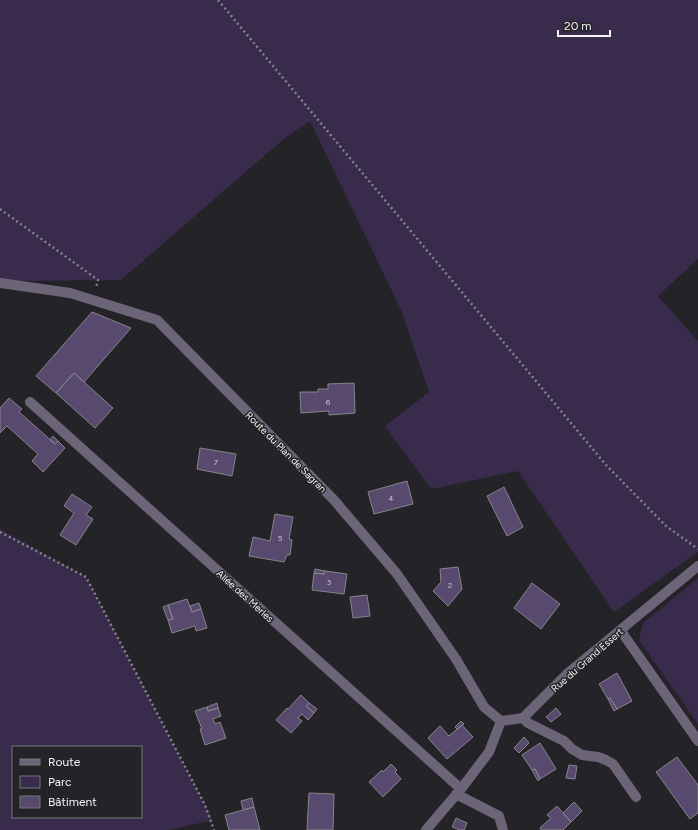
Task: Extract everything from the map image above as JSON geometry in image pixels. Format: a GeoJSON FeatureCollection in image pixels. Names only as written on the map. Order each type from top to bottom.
{"type":"FeatureCollection","features":[{"type":"Feature","properties":{"kind":"street","name":"Route du Plan de Sagran"},"geometry":{"type":"LineString","coordinates":[[0,283],[70,293],[157,320],[334,500],[397,574],[456,659],[484,707],[501,721]]}},
{"type":"Feature","properties":{"kind":"street","name":"Allée des Merles"},"geometry":{"type":"LineString","coordinates":[[30,402],[458,792],[499,816],[503,830]]}},
{"type":"Feature","properties":{"kind":"street","name":"Rue du Grand Essert"},"geometry":{"type":"LineString","coordinates":[[523,718],[568,673],[621,631],[698,566]]}},
{"type":"Feature","properties":{"kind":"street"},"geometry":{"type":"LineString","coordinates":[[621,631],[698,741]]}},
{"type":"Feature","properties":{"kind":"street"},"geometry":{"type":"LineString","coordinates":[[426,830],[458,792],[488,752],[501,721],[523,718],[528,723],[564,741],[572,749],[582,755],[598,757],[606,760],[613,764],[636,797]]}},
{"type":"Feature","properties":{"kind":"path"},"geometry":{"type":"LineString","coordinates":[[218,0],[606,465],[666,526],[698,549]]}},
{"type":"Feature","properties":{"kind":"path"},"geometry":{"type":"LineString","coordinates":[[0,209],[98,280],[93,300]]}},
{"type":"Feature","properties":{"kind":"path"},"geometry":{"type":"LineString","coordinates":[[0,532],[86,577],[205,805],[214,830]]}},
{"type":"Feature","properties":{"kind":"green space"},"geometry":{"type":"Polygon","coordinates":[[[0,0],[698,0],[698,259],[658,296],[698,341],[698,552],[614,612],[518,471],[431,489],[385,426],[429,392],[402,312],[310,121],[285,138],[121,280],[0,281],[0,0]]]}},
{"type":"Feature","properties":{"kind":"green space"},"geometry":{"type":"Polygon","coordinates":[[[0,529],[86,577],[213,820],[168,830],[0,830],[0,529]]]}},
{"type":"Feature","properties":{"kind":"green space"},"geometry":{"type":"Polygon","coordinates":[[[698,578],[698,724],[639,640],[643,623],[698,578]]]}},
{"type":"Feature","properties":{"kind":"building"},"geometry":{"type":"Polygon","coordinates":[[[92,312],[131,328],[84,382],[74,373],[56,393],[36,376],[92,312]]]}},
{"type":"Feature","properties":{"kind":"building"},"geometry":{"type":"Polygon","coordinates":[[[74,373],[113,408],[95,428],[56,393],[74,373]]]}},
{"type":"Feature","properties":{"kind":"building"},"geometry":{"type":"Polygon","coordinates":[[[354,383],[355,413],[329,415],[329,411],[301,413],[300,392],[318,392],[318,389],[328,389],[328,384],[354,383]]]}},
{"type":"Feature","properties":{"kind":"building"},"geometry":{"type":"Polygon","coordinates":[[[9,398],[22,409],[19,412],[55,444],[58,441],[65,448],[43,472],[32,461],[38,454],[7,426],[0,433],[0,408],[9,398]]]}},
{"type":"Feature","properties":{"kind":"building"},"geometry":{"type":"Polygon","coordinates":[[[53,436],[58,441],[55,444],[50,440],[53,436]]]}},
{"type":"Feature","properties":{"kind":"building"},"geometry":{"type":"Polygon","coordinates":[[[200,448],[236,454],[232,476],[197,469],[200,448]]]}},
{"type":"Feature","properties":{"kind":"building"},"geometry":{"type":"Polygon","coordinates":[[[407,481],[413,504],[374,514],[368,492],[407,481]]]}},
{"type":"Feature","properties":{"kind":"building"},"geometry":{"type":"Polygon","coordinates":[[[504,487],[523,527],[507,536],[487,496],[504,487]]]}},
{"type":"Feature","properties":{"kind":"building"},"geometry":{"type":"Polygon","coordinates":[[[72,494],[92,507],[86,515],[93,519],[76,545],[60,535],[74,513],[64,506],[72,494]]]}},
{"type":"Feature","properties":{"kind":"building"},"geometry":{"type":"Polygon","coordinates":[[[275,514],[293,517],[289,539],[292,540],[290,555],[287,555],[284,562],[249,556],[253,537],[270,541],[275,514]]]}},
{"type":"Feature","properties":{"kind":"building"},"geometry":{"type":"Polygon","coordinates":[[[458,567],[462,589],[448,606],[433,591],[441,582],[440,569],[458,567]]]}},
{"type":"Feature","properties":{"kind":"building"},"geometry":{"type":"Polygon","coordinates":[[[315,569],[325,571],[324,574],[314,573],[315,569]]]}},
{"type":"Feature","properties":{"kind":"building"},"geometry":{"type":"Polygon","coordinates":[[[325,571],[347,574],[344,594],[312,590],[314,573],[324,574],[325,571]]]}},
{"type":"Feature","properties":{"kind":"building"},"geometry":{"type":"Polygon","coordinates":[[[532,583],[560,604],[541,629],[514,608],[532,583]]]}},
{"type":"Feature","properties":{"kind":"building"},"geometry":{"type":"Polygon","coordinates":[[[367,595],[370,616],[353,618],[350,597],[367,595]]]}},
{"type":"Feature","properties":{"kind":"building"},"geometry":{"type":"Polygon","coordinates":[[[187,599],[192,612],[201,609],[207,628],[196,631],[195,626],[172,633],[168,620],[173,619],[168,605],[187,599]]]}},
{"type":"Feature","properties":{"kind":"building"},"geometry":{"type":"Polygon","coordinates":[[[199,603],[201,609],[192,612],[190,606],[199,603]]]}},
{"type":"Feature","properties":{"kind":"building"},"geometry":{"type":"Polygon","coordinates":[[[168,605],[173,619],[168,620],[163,607],[168,605]]]}},
{"type":"Feature","properties":{"kind":"building"},"geometry":{"type":"Polygon","coordinates":[[[617,673],[632,701],[617,709],[610,698],[608,699],[599,684],[617,673]]]}},
{"type":"Feature","properties":{"kind":"building"},"geometry":{"type":"Polygon","coordinates":[[[301,695],[309,703],[306,706],[314,713],[308,720],[302,714],[298,718],[302,721],[291,733],[276,720],[301,695]]]}},
{"type":"Feature","properties":{"kind":"building"},"geometry":{"type":"Polygon","coordinates":[[[610,698],[617,709],[614,711],[608,699],[610,698]]]}},
{"type":"Feature","properties":{"kind":"building"},"geometry":{"type":"Polygon","coordinates":[[[217,703],[218,708],[208,711],[207,707],[217,703]]]}},
{"type":"Feature","properties":{"kind":"building"},"geometry":{"type":"Polygon","coordinates":[[[309,703],[317,709],[314,713],[306,706],[309,703]]]}},
{"type":"Feature","properties":{"kind":"building"},"geometry":{"type":"Polygon","coordinates":[[[207,707],[208,711],[218,708],[221,716],[213,719],[215,724],[220,722],[226,738],[205,745],[200,729],[202,729],[195,711],[207,707]]]}},
{"type":"Feature","properties":{"kind":"building"},"geometry":{"type":"Polygon","coordinates":[[[556,708],[561,714],[551,722],[546,717],[556,708]]]}},
{"type":"Feature","properties":{"kind":"building"},"geometry":{"type":"Polygon","coordinates":[[[461,721],[464,724],[457,729],[455,727],[461,721]]]}},
{"type":"Feature","properties":{"kind":"building"},"geometry":{"type":"Polygon","coordinates":[[[462,725],[473,737],[447,759],[428,738],[440,726],[449,736],[462,725]]]}},
{"type":"Feature","properties":{"kind":"building"},"geometry":{"type":"Polygon","coordinates":[[[524,737],[529,743],[519,753],[514,748],[524,737]]]}},
{"type":"Feature","properties":{"kind":"building"},"geometry":{"type":"Polygon","coordinates":[[[540,743],[556,769],[540,779],[535,769],[532,770],[522,755],[540,743]]]}},
{"type":"Feature","properties":{"kind":"building"},"geometry":{"type":"Polygon","coordinates":[[[677,757],[698,785],[698,813],[690,819],[656,772],[677,757]]]}},
{"type":"Feature","properties":{"kind":"building"},"geometry":{"type":"Polygon","coordinates":[[[391,764],[397,770],[395,772],[401,779],[383,797],[369,782],[391,764]]]}},
{"type":"Feature","properties":{"kind":"building"},"geometry":{"type":"Polygon","coordinates":[[[569,765],[577,766],[575,779],[566,778],[569,765]]]}},
{"type":"Feature","properties":{"kind":"building"},"geometry":{"type":"Polygon","coordinates":[[[535,769],[540,779],[538,781],[532,770],[535,769]]]}},
{"type":"Feature","properties":{"kind":"building"},"geometry":{"type":"Polygon","coordinates":[[[309,793],[334,794],[333,830],[307,830],[309,793]]]}},
{"type":"Feature","properties":{"kind":"building"},"geometry":{"type":"Polygon","coordinates":[[[252,798],[254,807],[243,810],[241,801],[252,798]]]}},
{"type":"Feature","properties":{"kind":"building"},"geometry":{"type":"Polygon","coordinates":[[[574,802],[582,811],[571,822],[563,813],[574,802]]]}},
{"type":"Feature","properties":{"kind":"building"},"geometry":{"type":"Polygon","coordinates":[[[557,806],[571,822],[563,830],[541,830],[540,828],[551,818],[547,815],[557,806]]]}},
{"type":"Feature","properties":{"kind":"building"},"geometry":{"type":"Polygon","coordinates":[[[254,807],[260,830],[229,830],[225,815],[254,807]]]}},
{"type":"Feature","properties":{"kind":"building"},"geometry":{"type":"Polygon","coordinates":[[[456,818],[467,823],[464,830],[452,827],[456,818]]]}}]}
